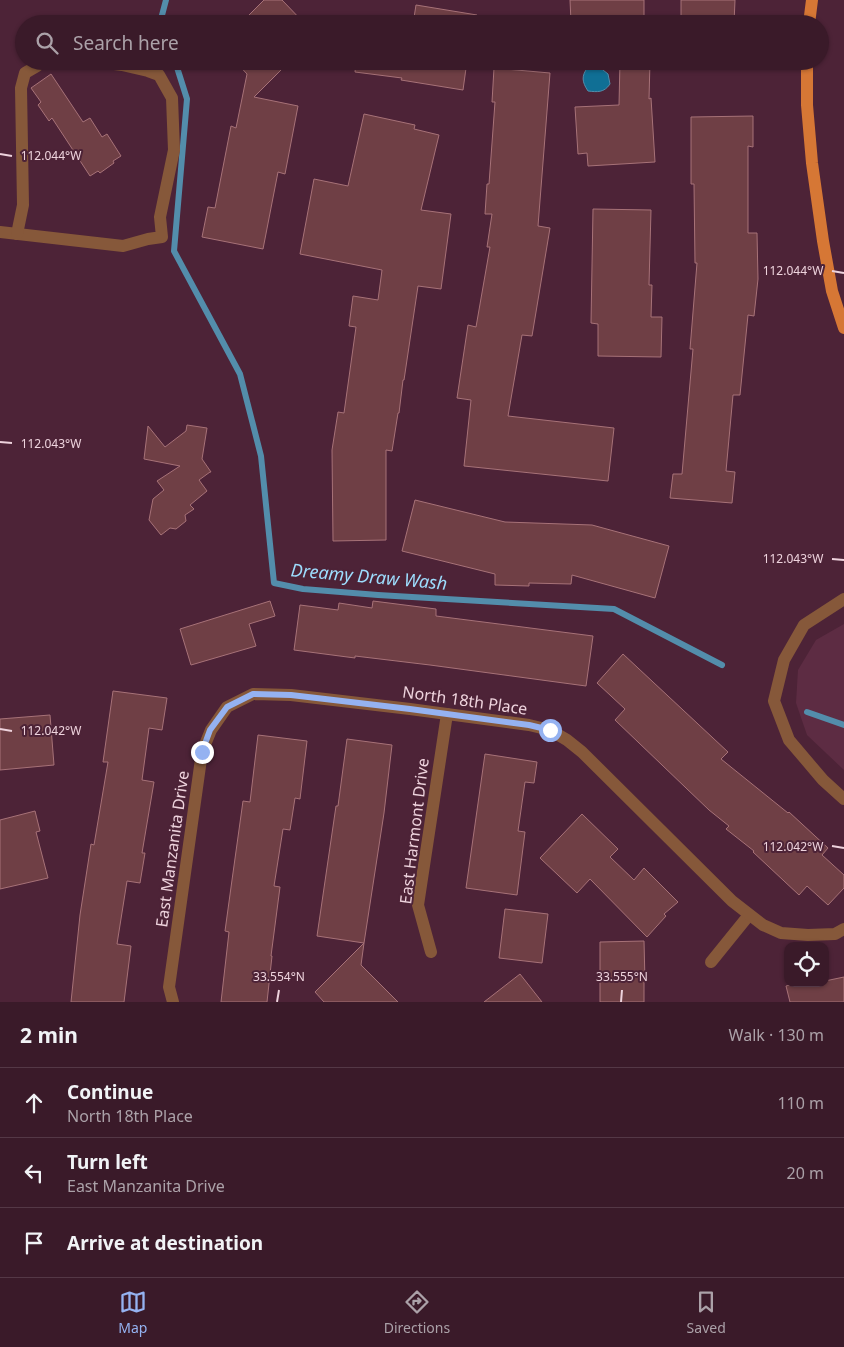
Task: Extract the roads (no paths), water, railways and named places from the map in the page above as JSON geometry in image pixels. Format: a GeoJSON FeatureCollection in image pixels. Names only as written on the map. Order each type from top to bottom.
{"type":"FeatureCollection","features":[{"type":"Feature","properties":{"kind":"main road"},"geometry":{"type":"LineString","coordinates":[[810,15],[812,0]]}},
{"type":"Feature","properties":{"kind":"main road"},"geometry":{"type":"LineString","coordinates":[[807,70],[807,105],[812,163],[831,282],[844,328]]}},
{"type":"Feature","properties":{"kind":"street"},"geometry":{"type":"LineString","coordinates":[[17,234],[23,205],[21,88],[25,73],[30,70]]}},
{"type":"Feature","properties":{"kind":"street"},"geometry":{"type":"LineString","coordinates":[[0,232],[122,246],[162,237],[160,217],[174,150],[172,98],[159,75],[144,70]]}},
{"type":"Feature","properties":{"kind":"street"},"geometry":{"type":"LineString","coordinates":[[844,600],[804,625],[784,660],[774,701],[788,740],[823,780],[844,799]]}},
{"type":"Feature","properties":{"kind":"street","name":"North 18th Place"},"geometry":{"type":"LineString","coordinates":[[227,707],[253,694],[291,695],[529,725],[550,730],[582,752],[732,901],[763,925],[781,932],[808,935],[834,934],[844,929]]}},
{"type":"Feature","properties":{"kind":"street","name":"East Manzanita Drive"},"geometry":{"type":"LineString","coordinates":[[173,1002],[169,987],[202,752],[210,730],[227,707]]}},
{"type":"Feature","properties":{"kind":"street","name":"East Harmont Drive"},"geometry":{"type":"LineString","coordinates":[[431,952],[418,905],[447,714]]}},
{"type":"Feature","properties":{"kind":"street"},"geometry":{"type":"LineString","coordinates":[[711,962],[749,915]]}},
{"type":"Feature","properties":{"kind":"water"},"geometry":{"type":"Polygon","coordinates":[[[586,70],[603,70],[608,74],[610,84],[600,91],[588,91],[584,85],[584,73],[586,70]]]}},
{"type":"Feature","properties":{"kind":"waterway","name":"Dreamy Draw Wash"},"geometry":{"type":"LineString","coordinates":[[162,15],[166,0]]}},
{"type":"Feature","properties":{"kind":"waterway","name":"Dreamy Draw Wash"},"geometry":{"type":"LineString","coordinates":[[178,70],[187,99],[174,251],[240,374],[261,456],[274,583],[303,589],[378,595],[614,609],[722,665]]}},
{"type":"Feature","properties":{"kind":"waterway","name":"Dreamy Draw Wash"},"geometry":{"type":"LineString","coordinates":[[807,712],[844,725]]}}]}
